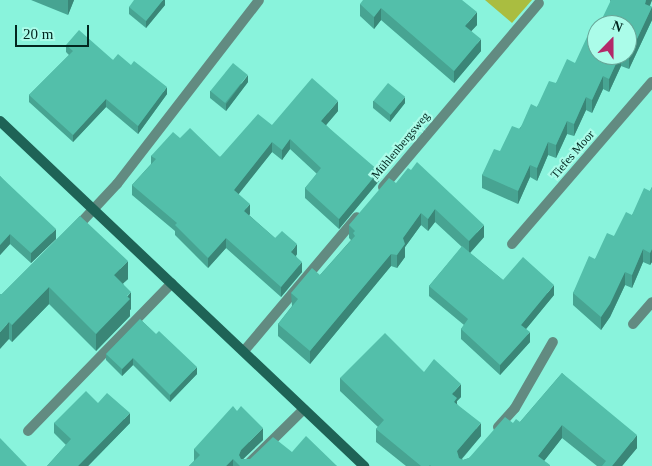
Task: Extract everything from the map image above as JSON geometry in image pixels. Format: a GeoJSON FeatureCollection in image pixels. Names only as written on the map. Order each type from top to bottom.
{"type":"FeatureCollection","features":[{"type":"Feature","properties":{"kind":"street"},"geometry":{"type":"LineString","coordinates":[[0,121],[364,466]]}},
{"type":"Feature","properties":{"kind":"lane"},"geometry":{"type":"LineString","coordinates":[[67,238],[94,210],[259,0]]}},
{"type":"Feature","properties":{"kind":"lane","name":"Mühlenbergsweg"},"geometry":{"type":"LineString","coordinates":[[376,195],[539,3]]}},
{"type":"Feature","properties":{"kind":"lane","name":"Tiefes Moor"},"geometry":{"type":"LineString","coordinates":[[512,244],[652,82]]}},
{"type":"Feature","properties":{"kind":"lane"},"geometry":{"type":"LineString","coordinates":[[244,352],[364,210]]}},
{"type":"Feature","properties":{"kind":"lane"},"geometry":{"type":"LineString","coordinates":[[28,431],[172,283]]}},
{"type":"Feature","properties":{"kind":"lane"},"geometry":{"type":"LineString","coordinates":[[633,324],[652,302]]}},
{"type":"Feature","properties":{"kind":"lane"},"geometry":{"type":"LineString","coordinates":[[490,437],[515,408],[553,342]]}},
{"type":"Feature","properties":{"kind":"lane"},"geometry":{"type":"LineString","coordinates":[[246,466],[304,409]]}},
{"type":"Feature","properties":{"kind":"green space"},"geometry":{"type":"Polygon","coordinates":[[[485,0],[532,0],[512,23],[485,0]]]}},
{"type":"Feature","properties":{"kind":"building"},"geometry":{"type":"Polygon","coordinates":[[[134,0],[163,0],[146,21],[129,7],[134,0]]]}},
{"type":"Feature","properties":{"kind":"building"},"geometry":{"type":"Polygon","coordinates":[[[363,0],[462,0],[477,12],[465,26],[481,39],[454,71],[381,8],[374,17],[360,4],[363,0]]]}},
{"type":"Feature","properties":{"kind":"building"},"geometry":{"type":"Polygon","coordinates":[[[611,0],[646,0],[645,4],[652,7],[637,39],[637,15],[604,15],[611,0]]]}},
{"type":"Feature","properties":{"kind":"building"},"geometry":{"type":"Polygon","coordinates":[[[79,30],[113,60],[118,54],[131,65],[134,61],[167,87],[138,126],[106,99],[73,135],[29,95],[73,51],[66,45],[79,30]]]}},
{"type":"Feature","properties":{"kind":"building"},"geometry":{"type":"Polygon","coordinates":[[[587,37],[587,65],[615,65],[609,79],[603,76],[592,100],[586,97],[574,124],[567,121],[556,145],[548,142],[537,168],[530,165],[518,191],[482,175],[494,149],[500,151],[512,126],[520,129],[531,104],[537,107],[549,81],[556,83],[567,59],[575,63],[587,37]]]}},
{"type":"Feature","properties":{"kind":"building"},"geometry":{"type":"Polygon","coordinates":[[[233,63],[248,75],[225,103],[210,91],[233,63]]]}},
{"type":"Feature","properties":{"kind":"building"},"geometry":{"type":"Polygon","coordinates":[[[312,78],[338,101],[321,121],[379,171],[339,219],[305,188],[321,168],[290,139],[282,150],[272,142],[234,190],[250,204],[244,211],[275,238],[282,231],[297,244],[291,252],[302,262],[281,287],[226,238],[208,258],[175,225],[177,223],[132,185],[156,159],[151,156],[173,132],[180,138],[190,128],[220,157],[258,114],[272,125],[312,78]]]}},
{"type":"Feature","properties":{"kind":"building"},"geometry":{"type":"Polygon","coordinates":[[[388,83],[405,97],[391,115],[374,101],[388,83]]]}},
{"type":"Feature","properties":{"kind":"building"},"geometry":{"type":"Polygon","coordinates":[[[417,162],[484,225],[469,241],[435,209],[428,219],[421,213],[403,238],[405,244],[397,255],[391,254],[310,351],[278,324],[298,299],[291,293],[312,268],[320,275],[355,236],[353,233],[355,231],[349,225],[389,178],[396,183],[408,168],[411,170],[417,162]]]}},
{"type":"Feature","properties":{"kind":"building"},"geometry":{"type":"Polygon","coordinates":[[[0,176],[56,229],[31,253],[10,234],[0,245],[0,176]]]}},
{"type":"Feature","properties":{"kind":"building"},"geometry":{"type":"Polygon","coordinates":[[[652,187],[652,249],[650,253],[643,249],[632,275],[625,272],[610,304],[601,317],[573,293],[589,256],[595,259],[607,233],[614,236],[626,212],[632,215],[644,188],[650,191],[652,187]]]}},
{"type":"Feature","properties":{"kind":"building"},"geometry":{"type":"Polygon","coordinates":[[[80,216],[128,261],[114,275],[131,292],[127,296],[130,299],[96,334],[49,287],[12,325],[9,322],[0,332],[0,294],[80,216]]]}},
{"type":"Feature","properties":{"kind":"building"},"geometry":{"type":"Polygon","coordinates":[[[462,246],[503,280],[523,257],[554,285],[521,325],[530,332],[500,365],[461,329],[468,319],[429,286],[462,246]]]}},
{"type":"Feature","properties":{"kind":"building"},"geometry":{"type":"Polygon","coordinates":[[[140,319],[156,334],[159,331],[197,367],[170,395],[133,358],[122,369],[106,354],[140,319]]]}},
{"type":"Feature","properties":{"kind":"building"},"geometry":{"type":"Polygon","coordinates":[[[385,333],[424,372],[434,359],[461,384],[452,394],[457,398],[454,402],[481,423],[457,451],[459,458],[463,460],[469,458],[505,417],[513,423],[516,419],[520,422],[562,373],[637,435],[612,466],[602,466],[606,461],[562,425],[538,456],[550,466],[421,466],[376,429],[384,420],[340,378],[385,333]]]}},
{"type":"Feature","properties":{"kind":"building"},"geometry":{"type":"Polygon","coordinates":[[[86,391],[98,403],[107,393],[130,413],[78,466],[47,466],[71,439],[54,423],[86,391]]]}},
{"type":"Feature","properties":{"kind":"building"},"geometry":{"type":"Polygon","coordinates":[[[233,406],[237,411],[241,406],[263,428],[241,450],[239,455],[241,459],[250,459],[273,437],[292,452],[306,436],[337,466],[240,466],[233,459],[226,466],[189,466],[200,455],[194,449],[233,406]]]}},
{"type":"Feature","properties":{"kind":"building"},"geometry":{"type":"Polygon","coordinates":[[[0,438],[27,466],[0,466],[0,438]]]}}]}
